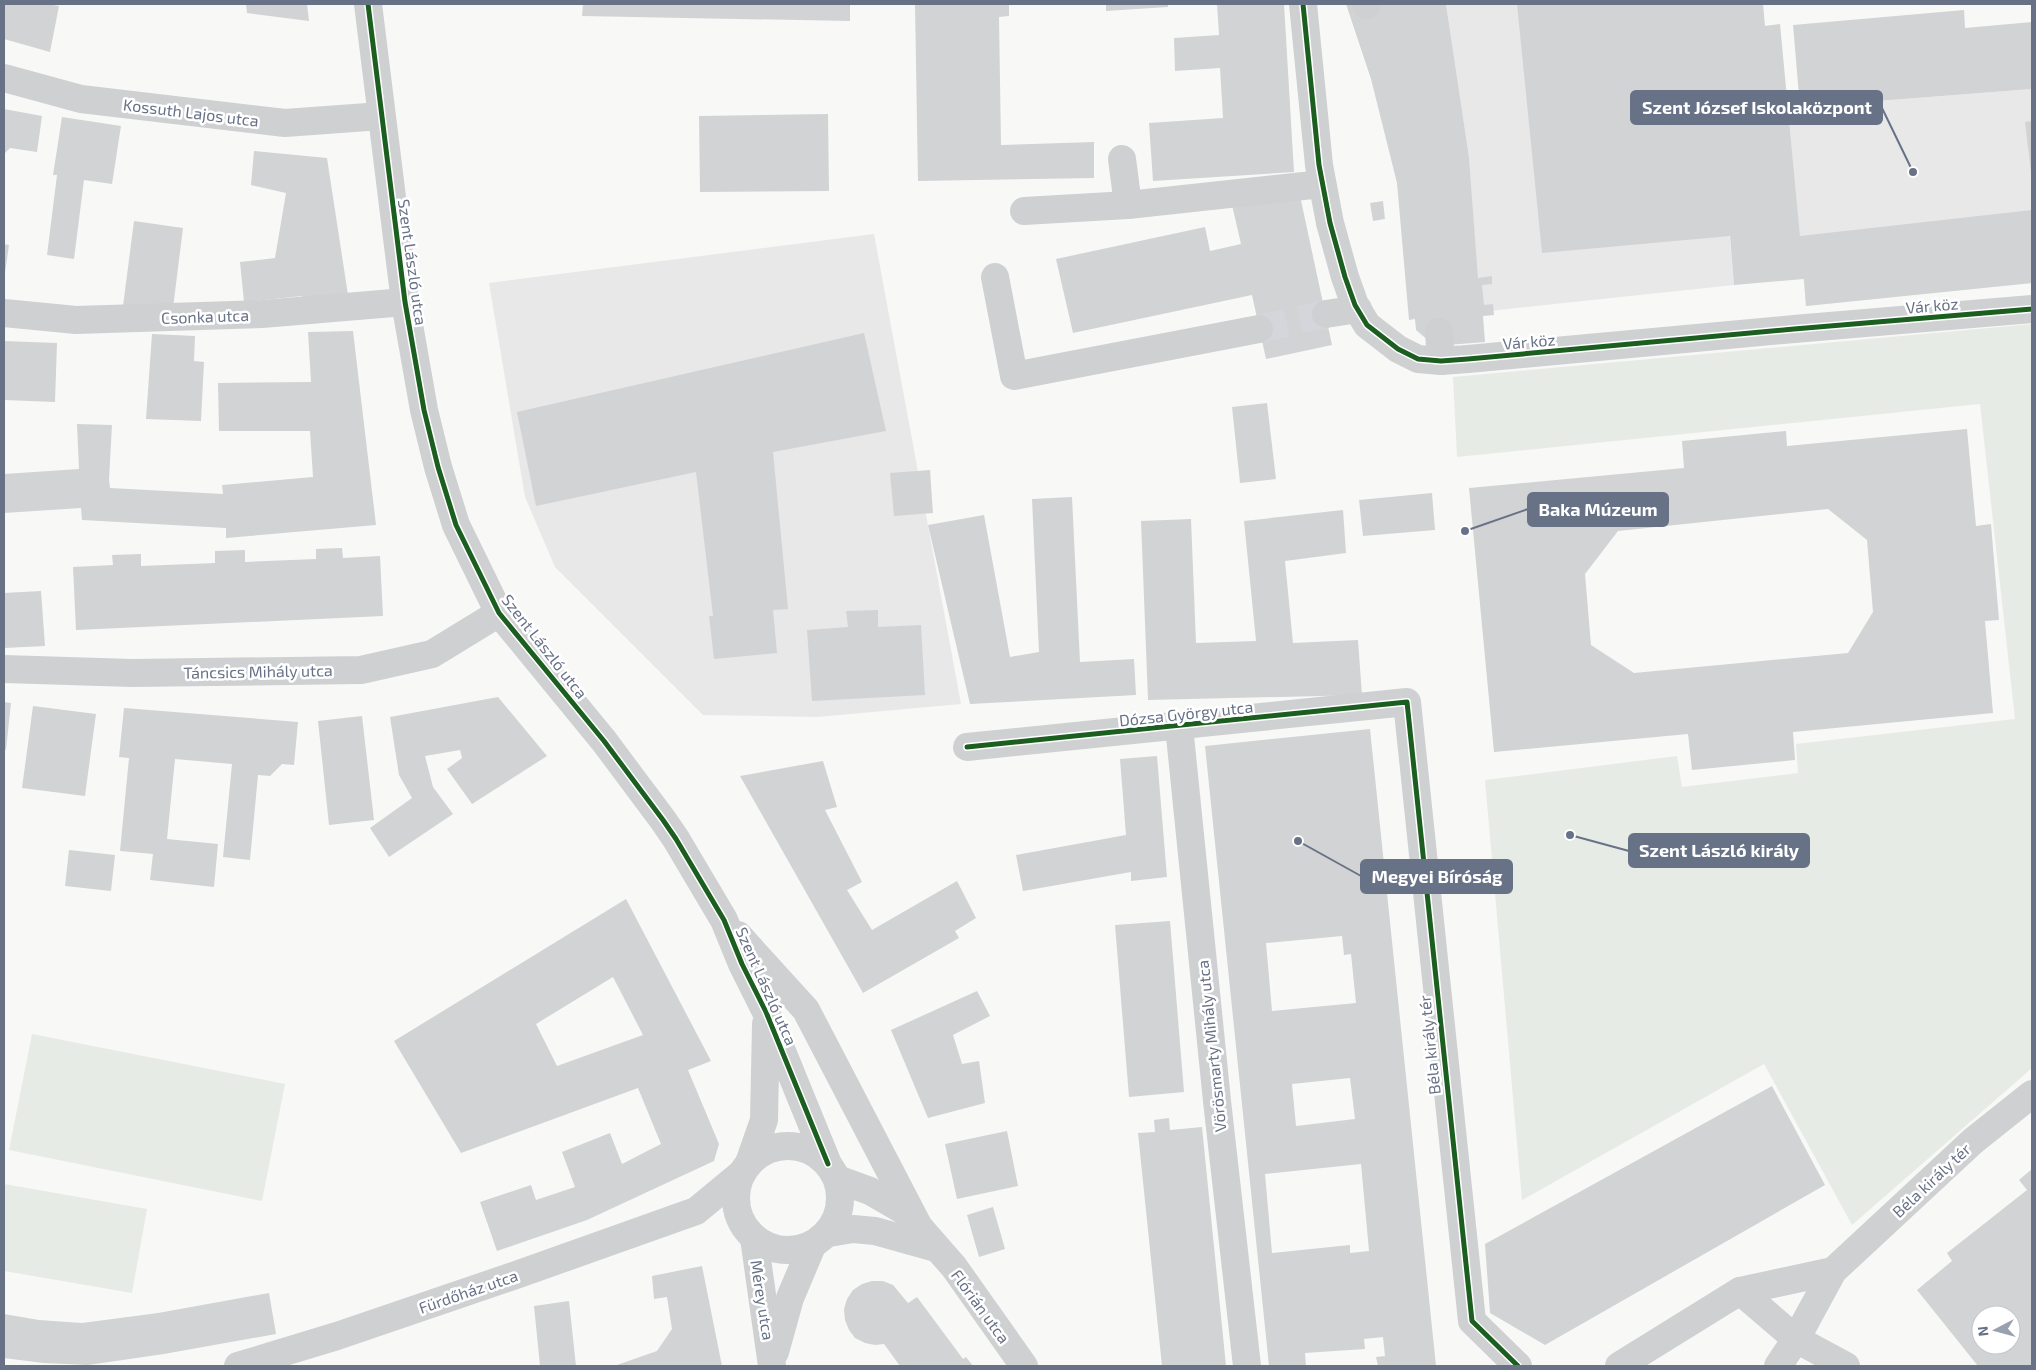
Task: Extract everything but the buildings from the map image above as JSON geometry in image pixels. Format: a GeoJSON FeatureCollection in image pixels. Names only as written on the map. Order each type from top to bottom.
{"type":"FeatureCollection","features":[{"type":"Feature","properties":{"kind":"street","name":"Szent László utca"},"geometry":{"type":"LineString","coordinates":[[368,4],[380,116],[405,302],[424,410],[438,467],[456,525],[499,613],[604,741],[663,820],[724,920],[742,964],[766,1012],[833,1171]]}},
{"type":"Feature","properties":{"kind":"street","name":"Vár köz"},"geometry":{"type":"LineString","coordinates":[[1303,4],[1322,184],[1345,277],[1358,309],[1368,325],[1398,349],[1418,359],[1440,361],[2032,309]]}},
{"type":"Feature","properties":{"kind":"street","name":"Kossuth Lajos utca"},"geometry":{"type":"LineString","coordinates":[[4,78],[82,99],[285,123],[380,116]]}},
{"type":"Feature","properties":{"kind":"street"},"geometry":{"type":"LineString","coordinates":[[1122,159],[1128,205]]}},
{"type":"Feature","properties":{"kind":"street"},"geometry":{"type":"LineString","coordinates":[[1024,211],[1128,205],[1322,184]]}},
{"type":"Feature","properties":{"kind":"street"},"geometry":{"type":"LineString","coordinates":[[995,277],[1014,376],[1259,329]]}},
{"type":"Feature","properties":{"kind":"street","name":"Csonka utca"},"geometry":{"type":"LineString","coordinates":[[4,313],[86,320],[262,314],[405,302]]}},
{"type":"Feature","properties":{"kind":"street"},"geometry":{"type":"LineString","coordinates":[[1326,314],[1358,309]]}},
{"type":"Feature","properties":{"kind":"street"},"geometry":{"type":"LineString","coordinates":[[1439,332],[1440,361]]}},
{"type":"Feature","properties":{"kind":"street","name":"Táncsics Mihály utca"},"geometry":{"type":"LineString","coordinates":[[4,670],[132,673],[361,670],[432,654],[499,613]]}},
{"type":"Feature","properties":{"kind":"street","name":"Dózsa György utca"},"geometry":{"type":"LineString","coordinates":[[966,747],[1407,702]]}},
{"type":"Feature","properties":{"kind":"street","name":"Béla király tér"},"geometry":{"type":"LineString","coordinates":[[1407,702],[1472,1321],[1518,1366]]}},
{"type":"Feature","properties":{"kind":"street","name":"Vörösmarty Mihály utca"},"geometry":{"type":"LineString","coordinates":[[1178,726],[1247,1366]]}},
{"type":"Feature","properties":{"kind":"street"},"geometry":{"type":"LineString","coordinates":[[724,920],[806,1010],[928,1238]]}},
{"type":"Feature","properties":{"kind":"street","name":"Szent László utca"},"geometry":{"type":"LineString","coordinates":[[745,1168],[764,1120],[766,1012]]}},
{"type":"Feature","properties":{"kind":"street","name":"Béla király tér"},"geometry":{"type":"LineString","coordinates":[[1778,1366],[1796,1339],[1833,1271],[1974,1141],[2032,1094]]}},
{"type":"Feature","properties":{"kind":"street"},"geometry":{"type":"LineString","coordinates":[[749,1232],[737,1209],[736,1190],[745,1168],[763,1152],[780,1146],[798,1146],[814,1152],[833,1171],[841,1193],[836,1221],[820,1240]]}},
{"type":"Feature","properties":{"kind":"street","name":"Fürdőház utca"},"geometry":{"type":"LineString","coordinates":[[238,1366],[337,1336],[696,1211],[745,1168]]}},
{"type":"Feature","properties":{"kind":"street","name":"Flórián utca"},"geometry":{"type":"LineString","coordinates":[[833,1171],[906,1212],[954,1267],[1024,1366]]}},
{"type":"Feature","properties":{"kind":"street"},"geometry":{"type":"LineString","coordinates":[[696,1211],[718,1216],[749,1232],[766,1247],[782,1251],[797,1251],[820,1240],[853,1229],[928,1238]]}},
{"type":"Feature","properties":{"kind":"street","name":"Mérey utca"},"geometry":{"type":"LineString","coordinates":[[749,1232],[772,1364]]}},
{"type":"Feature","properties":{"kind":"street","name":"Mérey utca"},"geometry":{"type":"LineString","coordinates":[[772,1364],[790,1298],[820,1240]]}},
{"type":"Feature","properties":{"kind":"street"},"geometry":{"type":"LineString","coordinates":[[1619,1366],[1740,1291],[1833,1271]]}},
{"type":"Feature","properties":{"kind":"street"},"geometry":{"type":"LineString","coordinates":[[1740,1291],[1796,1339],[1846,1366]]}},
{"type":"Feature","properties":{"kind":"shaded area"},"geometry":{"type":"Polygon","coordinates":[[[1446,4],[1709,4],[1734,285],[1480,312],[1469,157],[1446,4]]]}},
{"type":"Feature","properties":{"kind":"shaded area"},"geometry":{"type":"Polygon","coordinates":[[[2032,89],[2032,283],[1806,306],[1788,108],[2032,89]]]}},
{"type":"Feature","properties":{"kind":"shaded area"},"geometry":{"type":"Polygon","coordinates":[[[874,234],[961,704],[817,717],[703,715],[555,567],[525,497],[489,283],[874,234]]]}},
{"type":"Feature","properties":{"kind":"shaded area"},"geometry":{"type":"Polygon","coordinates":[[[2032,324],[2032,1068],[1852,1225],[1764,1064],[1522,1200],[1485,780],[1677,756],[1682,787],[1798,773],[1796,744],[2015,719],[1980,404],[1457,457],[1453,377],[2032,324]]]}},
{"type":"Feature","properties":{"kind":"shaded area"},"geometry":{"type":"Polygon","coordinates":[[[32,1034],[285,1084],[262,1201],[9,1150],[32,1034]]]}},
{"type":"Feature","properties":{"kind":"shaded area"},"geometry":{"type":"Polygon","coordinates":[[[4,1184],[147,1209],[132,1293],[4,1271],[4,1184]]]}},
{"type":"Feature","properties":{"kind":"tunnel"},"geometry":{"type":"LineString","coordinates":[[1259,329],[1326,314]]}},
{"type":"Feature","properties":{"kind":"cycle path"},"geometry":{"type":"LineString","coordinates":[[368,4],[405,302],[424,410],[438,467],[456,525],[499,613],[604,741],[663,820],[724,920],[742,964],[766,1012],[828,1164]]}},
{"type":"Feature","properties":{"kind":"cycle path"},"geometry":{"type":"LineString","coordinates":[[1303,4],[1319,165],[1330,223],[1345,277],[1355,305],[1367,325],[1398,349],[1418,359],[1441,361],[1468,359],[2032,309]]}},
{"type":"Feature","properties":{"kind":"cycle path"},"geometry":{"type":"LineString","coordinates":[[967,747],[1407,702],[1472,1321],[1518,1366]]}},
{"type":"Feature","properties":{"kind":"place","name":"Szent József Iskolaközpont"},"geometry":{"type":"Point","coordinates":[1913,172]}},
{"type":"Feature","properties":{"kind":"place","name":"Baka Múzeum"},"geometry":{"type":"Point","coordinates":[1465,531]}},
{"type":"Feature","properties":{"kind":"place","name":"Szent László király"},"geometry":{"type":"Point","coordinates":[1570,835]}},
{"type":"Feature","properties":{"kind":"place","name":"Megyei Bíróság"},"geometry":{"type":"Point","coordinates":[1298,841]}}]}
